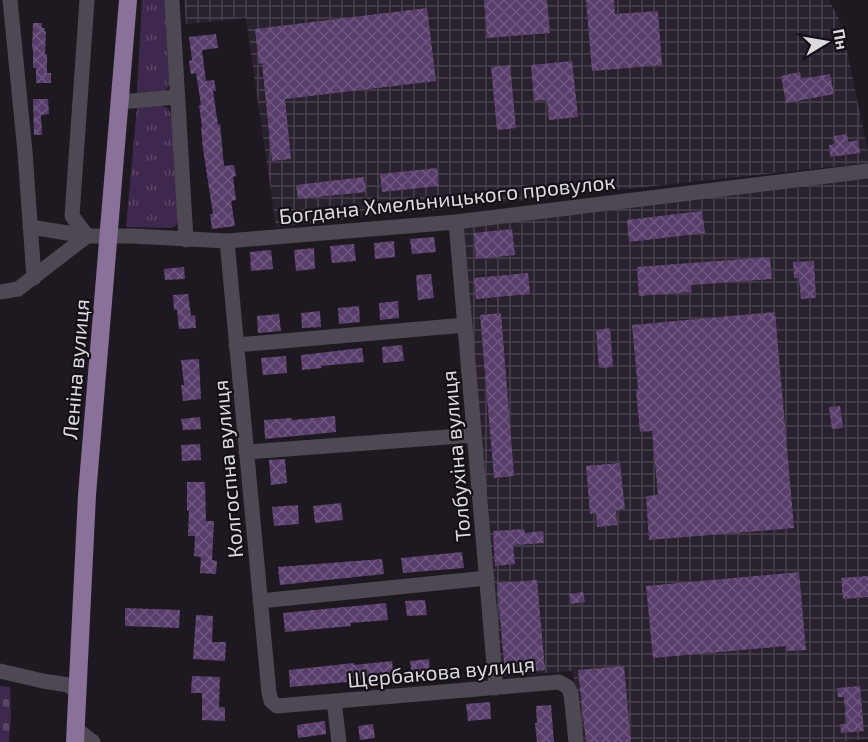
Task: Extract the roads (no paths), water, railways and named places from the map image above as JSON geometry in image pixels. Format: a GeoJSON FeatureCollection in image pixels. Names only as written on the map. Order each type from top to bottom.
{"type":"FeatureCollection","features":[{"type":"Feature","properties":{"kind":"main road","name":"Леніна вулиця"},"geometry":{"type":"LineString","coordinates":[[75,736],[87,495],[128,0]]}},
{"type":"Feature","properties":{"kind":"street"},"geometry":{"type":"LineString","coordinates":[[10,0],[25,152],[34,278]]}},
{"type":"Feature","properties":{"kind":"street"},"geometry":{"type":"LineString","coordinates":[[0,292],[18,289],[87,236],[72,216],[87,0]]}},
{"type":"Feature","properties":{"kind":"street"},"geometry":{"type":"LineString","coordinates":[[172,0],[186,240]]}},
{"type":"Feature","properties":{"kind":"street"},"geometry":{"type":"LineString","coordinates":[[120,102],[177,97]]}},
{"type":"Feature","properties":{"kind":"street","name":"Богдана Хмельницького провулок"},"geometry":{"type":"LineString","coordinates":[[30,227],[87,236],[227,241],[456,222],[868,171]]}},
{"type":"Feature","properties":{"kind":"street","name":"Толбухіна вулиця"},"geometry":{"type":"LineString","coordinates":[[456,222],[496,688]]}},
{"type":"Feature","properties":{"kind":"street","name":"Колгоспна вулиця"},"geometry":{"type":"LineString","coordinates":[[227,241],[269,693]]}},
{"type":"Feature","properties":{"kind":"street"},"geometry":{"type":"LineString","coordinates":[[236,345],[465,325]]}},
{"type":"Feature","properties":{"kind":"street"},"geometry":{"type":"LineString","coordinates":[[246,452],[474,435]]}},
{"type":"Feature","properties":{"kind":"street"},"geometry":{"type":"LineString","coordinates":[[260,601],[487,578]]}},
{"type":"Feature","properties":{"kind":"street"},"geometry":{"type":"LineString","coordinates":[[0,671],[68,685],[78,692]]}},
{"type":"Feature","properties":{"kind":"street","name":"Щербакова вулиця"},"geometry":{"type":"LineString","coordinates":[[269,693],[271,701],[277,706],[559,682],[568,687],[571,694],[576,742]]}},
{"type":"Feature","properties":{"kind":"street"},"geometry":{"type":"LineString","coordinates":[[334,701],[339,742]]}},
{"type":"Feature","properties":{"kind":"street"},"geometry":{"type":"LineString","coordinates":[[75,736],[93,742]]}}]}
